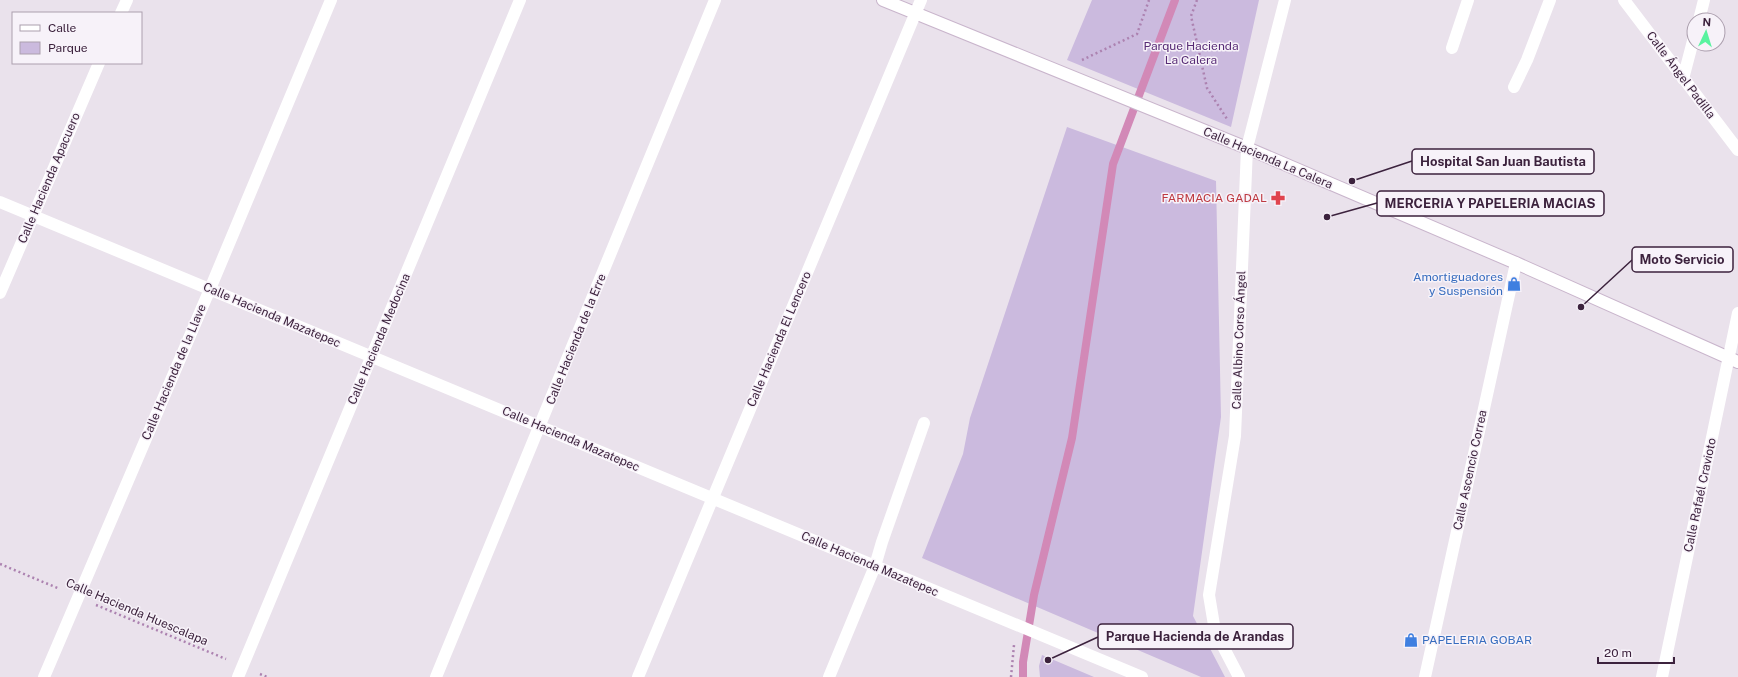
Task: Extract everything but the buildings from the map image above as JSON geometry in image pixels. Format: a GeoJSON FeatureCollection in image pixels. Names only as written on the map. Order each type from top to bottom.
{"type":"FeatureCollection","features":[{"type":"Feature","properties":{"kind":"street"},"geometry":{"type":"LineString","coordinates":[[121,12],[127,0]]}},
{"type":"Feature","properties":{"kind":"street","name":"Calle Hacienda de la Llave"},"geometry":{"type":"LineString","coordinates":[[44,677],[210,289],[330,0]]}},
{"type":"Feature","properties":{"kind":"street","name":"Calle Hacienda Medocina"},"geometry":{"type":"LineString","coordinates":[[240,672],[520,0]]}},
{"type":"Feature","properties":{"kind":"street","name":"Calle Hacienda de la Erre"},"geometry":{"type":"LineString","coordinates":[[436,677],[715,0]]}},
{"type":"Feature","properties":{"kind":"street","name":"Calle Hacienda La Calera"},"geometry":{"type":"LineString","coordinates":[[883,0],[1247,148],[1516,263],[1733,360]]}},
{"type":"Feature","properties":{"kind":"street","name":"Calle Hacienda El Lencero"},"geometry":{"type":"LineString","coordinates":[[638,677],[921,0]]}},
{"type":"Feature","properties":{"kind":"street","name":"Calle Albino Corso Ángel"},"geometry":{"type":"LineString","coordinates":[[1240,677],[1215,631],[1209,595],[1235,436],[1247,148],[1285,0]]}},
{"type":"Feature","properties":{"kind":"street"},"geometry":{"type":"LineString","coordinates":[[1452,48],[1468,0]]}},
{"type":"Feature","properties":{"kind":"street"},"geometry":{"type":"LineString","coordinates":[[1514,87],[1527,60],[1550,0]]}},
{"type":"Feature","properties":{"kind":"street","name":"Calle Ángel Padilla"},"geometry":{"type":"LineString","coordinates":[[1624,0],[1738,150]]}},
{"type":"Feature","properties":{"kind":"street"},"geometry":{"type":"LineString","coordinates":[[1701,12],[1704,0]]}},
{"type":"Feature","properties":{"kind":"street"},"geometry":{"type":"LineString","coordinates":[[1683,79],[1690,52]]}},
{"type":"Feature","properties":{"kind":"street","name":"Calle Hacienda Apacuero"},"geometry":{"type":"LineString","coordinates":[[0,293],[100,64]]}},
{"type":"Feature","properties":{"kind":"street","name":"Calle Hacienda Mazatepec"},"geometry":{"type":"LineString","coordinates":[[0,202],[1142,677]]}},
{"type":"Feature","properties":{"kind":"street","name":"Calle Ascencio Correa"},"geometry":{"type":"LineString","coordinates":[[1425,677],[1516,263]]}},
{"type":"Feature","properties":{"kind":"street","name":"Calle Rafaél Cravioto"},"geometry":{"type":"LineString","coordinates":[[1662,677],[1733,360],[1738,313]]}},
{"type":"Feature","properties":{"kind":"street"},"geometry":{"type":"LineString","coordinates":[[829,677],[875,566],[924,422]]}},
{"type":"Feature","properties":{"kind":"path"},"geometry":{"type":"LineString","coordinates":[[1058,72],[1137,34],[1149,0]]}},
{"type":"Feature","properties":{"kind":"path"},"geometry":{"type":"LineString","coordinates":[[1197,0],[1191,16],[1206,88],[1247,148]]}},
{"type":"Feature","properties":{"kind":"path","name":"Calle Hacienda Huescalapa"},"geometry":{"type":"LineString","coordinates":[[0,564],[78,597],[240,672],[267,677]]}},
{"type":"Feature","properties":{"kind":"path"},"geometry":{"type":"LineString","coordinates":[[1011,677],[1017,625]]}},
{"type":"Feature","properties":{"kind":"green space","name":"Parque Hacienda La Calera"},"geometry":{"type":"Polygon","coordinates":[[[1092,0],[1259,0],[1231,127],[1067,60],[1092,0]]]}},
{"type":"Feature","properties":{"kind":"green space"},"geometry":{"type":"Polygon","coordinates":[[[1067,127],[1216,181],[1221,417],[1193,616],[1225,677],[1201,677],[922,558],[963,454],[970,418],[1067,127]]]}},
{"type":"Feature","properties":{"kind":"green space"},"geometry":{"type":"Polygon","coordinates":[[[1042,655],[1094,677],[1040,677],[1039,666],[1042,655]]]}},
{"type":"Feature","properties":{"kind":"waterway"},"geometry":{"type":"LineString","coordinates":[[1023,677],[1023,662],[1034,595],[1072,438],[1113,164],[1175,0]]}},
{"type":"Feature","properties":{"kind":"place","name":"Hospital San Juan Bautista"},"geometry":{"type":"Point","coordinates":[1352,181]}},
{"type":"Feature","properties":{"kind":"place","name":"FARMACIA GADAL"},"geometry":{"type":"Point","coordinates":[1278,198]}},
{"type":"Feature","properties":{"kind":"place","name":"MERCERIA Y PAPELERIA MACIAS"},"geometry":{"type":"Point","coordinates":[1327,217]}},
{"type":"Feature","properties":{"kind":"place","name":"Amortiguadores y Suspensión"},"geometry":{"type":"Point","coordinates":[1514,284]}},
{"type":"Feature","properties":{"kind":"place","name":"Moto Servicio"},"geometry":{"type":"Point","coordinates":[1581,307]}},
{"type":"Feature","properties":{"kind":"place","name":"PAPELERIA GOBAR"},"geometry":{"type":"Point","coordinates":[1411,640]}},
{"type":"Feature","properties":{"kind":"place","name":"Parque Hacienda de Arandas"},"geometry":{"type":"Point","coordinates":[1048,660]}}]}
